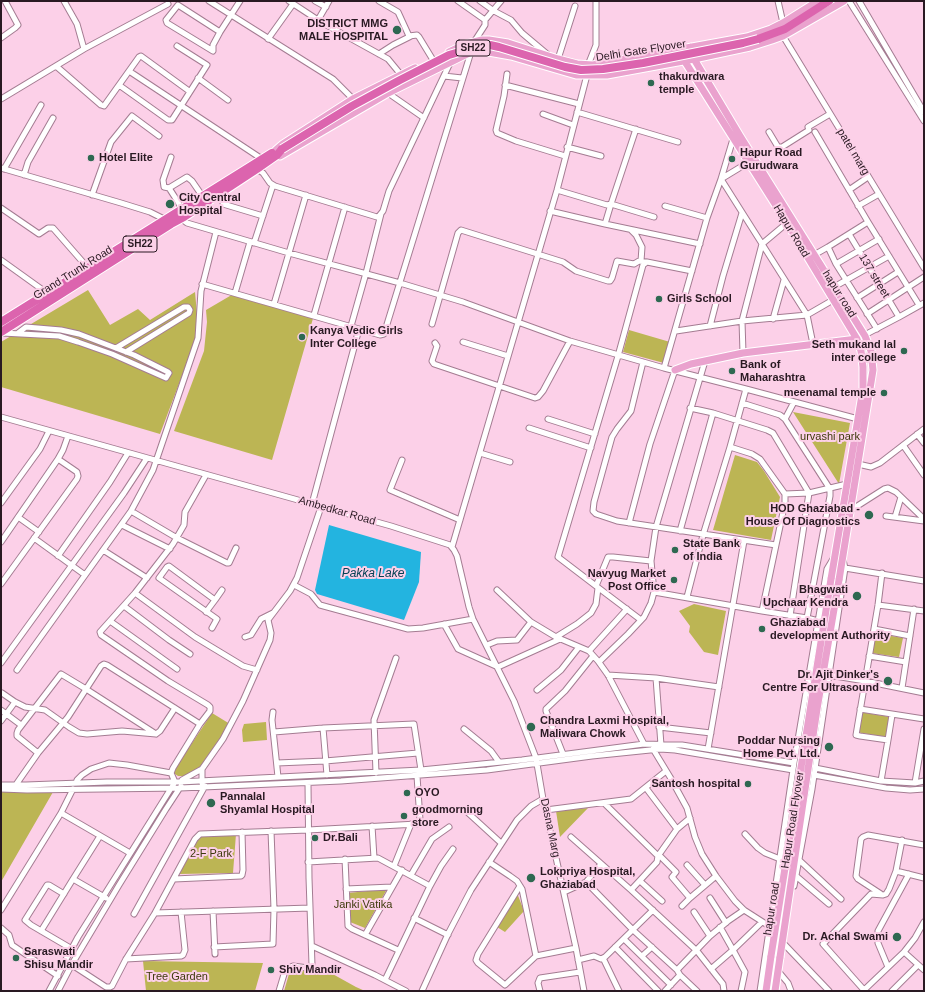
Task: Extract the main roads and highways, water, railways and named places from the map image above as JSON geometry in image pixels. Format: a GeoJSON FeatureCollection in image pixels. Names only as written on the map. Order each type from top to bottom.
{"type":"FeatureCollection","features":[{"type":"Feature","properties":{"kind":"highway","name":"Delhi Gate Flyover"},"geometry":{"type":"LineString","coordinates":[[278,151],[352,106],[400,80],[449,55],[475,47],[490,45],[499,47],[565,68],[581,70],[602,69],[744,44],[785,29],[829,1]]}},
{"type":"Feature","properties":{"kind":"highway","name":"Grand Trunk Road"},"geometry":{"type":"LineString","coordinates":[[1,322],[166,220],[183,214],[193,202],[262,159],[278,151]]}},
{"type":"Feature","properties":{"kind":"highway","name":"Grand Trunk Road"},"geometry":{"type":"LineString","coordinates":[[1,332],[171,224],[183,214],[257,169],[278,151]]}},
{"type":"Feature","properties":{"kind":"main road"},"geometry":{"type":"LineString","coordinates":[[818,1],[771,29],[744,38],[691,47],[683,55],[606,75],[576,75],[500,54],[483,51],[472,52],[388,93],[280,156],[278,151],[283,144],[353,99],[466,44],[482,40],[502,42],[550,57],[588,65],[683,55],[694,59],[750,47],[783,36],[844,1]]}},
{"type":"Feature","properties":{"kind":"main road"},"geometry":{"type":"LineString","coordinates":[[500,54],[502,42]]}},
{"type":"Feature","properties":{"kind":"main road","name":"hapur road"},"geometry":{"type":"LineString","coordinates":[[691,47],[694,59],[740,136],[865,336],[871,352],[873,370],[842,558]]}},
{"type":"Feature","properties":{"kind":"main road","name":"Hapur Road"},"geometry":{"type":"LineString","coordinates":[[683,55],[733,139],[787,223],[857,339],[861,351],[864,367],[863,390],[835,555]]}},
{"type":"Feature","properties":{"kind":"main road"},"geometry":{"type":"LineString","coordinates":[[675,370],[705,361],[743,353],[857,339]]}},
{"type":"Feature","properties":{"kind":"main road","name":"Hapur Road Flyover"},"geometry":{"type":"LineString","coordinates":[[775,991],[835,580],[835,555]]}},
{"type":"Feature","properties":{"kind":"main road","name":"Hapur Road Flyover"},"geometry":{"type":"LineString","coordinates":[[766,991],[769,967],[768,956],[835,580],[842,558]]}},
{"type":"Feature","properties":{"kind":"water","name":"Pakka Lake"},"geometry":{"type":"Polygon","coordinates":[[[329,525],[421,552],[419,582],[404,620],[317,594],[315,590],[329,525]]]}},
{"type":"Feature","properties":{"kind":"place","name":"DISTRICT MMG MALE HOSPITAL"},"geometry":{"type":"Point","coordinates":[397,30]}},
{"type":"Feature","properties":{"kind":"place","name":"thakurdwara temple"},"geometry":{"type":"Point","coordinates":[651,83]}},
{"type":"Feature","properties":{"kind":"place","name":"Hotel Elite"},"geometry":{"type":"Point","coordinates":[91,158]}},
{"type":"Feature","properties":{"kind":"place","name":"Hapur Road Gurudwara"},"geometry":{"type":"Point","coordinates":[732,159]}},
{"type":"Feature","properties":{"kind":"place","name":"City Central Hospital"},"geometry":{"type":"Point","coordinates":[170,204]}},
{"type":"Feature","properties":{"kind":"place","name":"Girls School"},"geometry":{"type":"Point","coordinates":[659,299]}},
{"type":"Feature","properties":{"kind":"place","name":"Kanya Vedic Girls Inter College"},"geometry":{"type":"Point","coordinates":[302,337]}},
{"type":"Feature","properties":{"kind":"place","name":"Seth mukand lal inter college"},"geometry":{"type":"Point","coordinates":[904,351]}},
{"type":"Feature","properties":{"kind":"place","name":"Bank of Maharashtra"},"geometry":{"type":"Point","coordinates":[732,371]}},
{"type":"Feature","properties":{"kind":"place","name":"meenamal temple"},"geometry":{"type":"Point","coordinates":[884,393]}},
{"type":"Feature","properties":{"kind":"place","name":"HOD Ghaziabad - House Of Diagnostics"},"geometry":{"type":"Point","coordinates":[869,515]}},
{"type":"Feature","properties":{"kind":"place","name":"State Bank of India"},"geometry":{"type":"Point","coordinates":[675,550]}},
{"type":"Feature","properties":{"kind":"place","name":"Navyug Market Post Office"},"geometry":{"type":"Point","coordinates":[674,580]}},
{"type":"Feature","properties":{"kind":"place","name":"Bhagwati Upchaar Kendra"},"geometry":{"type":"Point","coordinates":[857,596]}},
{"type":"Feature","properties":{"kind":"place","name":"Ghaziabad development Authority"},"geometry":{"type":"Point","coordinates":[762,629]}},
{"type":"Feature","properties":{"kind":"place","name":"Dr. Ajit Dinker's Centre For Ultrasound"},"geometry":{"type":"Point","coordinates":[888,681]}},
{"type":"Feature","properties":{"kind":"place","name":"Chandra Laxmi Hospital, Maliwara Chowk"},"geometry":{"type":"Point","coordinates":[531,727]}},
{"type":"Feature","properties":{"kind":"place","name":"Poddar Nursing Home Pvt. Ltd."},"geometry":{"type":"Point","coordinates":[829,747]}},
{"type":"Feature","properties":{"kind":"place","name":"Santosh hospital"},"geometry":{"type":"Point","coordinates":[748,784]}},
{"type":"Feature","properties":{"kind":"place","name":"OYO"},"geometry":{"type":"Point","coordinates":[407,793]}},
{"type":"Feature","properties":{"kind":"place","name":"Pannalal Shyamlal Hospital"},"geometry":{"type":"Point","coordinates":[211,803]}},
{"type":"Feature","properties":{"kind":"place","name":"goodmorning store"},"geometry":{"type":"Point","coordinates":[404,816]}},
{"type":"Feature","properties":{"kind":"place","name":"Dr.Bali"},"geometry":{"type":"Point","coordinates":[315,838]}},
{"type":"Feature","properties":{"kind":"place","name":"Lokpriya Hospital, Ghaziabad"},"geometry":{"type":"Point","coordinates":[531,878]}},
{"type":"Feature","properties":{"kind":"place","name":"Dr. Achal Swami"},"geometry":{"type":"Point","coordinates":[897,937]}},
{"type":"Feature","properties":{"kind":"place","name":"Saraswati Shisu Mandir"},"geometry":{"type":"Point","coordinates":[16,958]}},
{"type":"Feature","properties":{"kind":"place","name":"Shiv Mandir"},"geometry":{"type":"Point","coordinates":[271,970]}},
{"type":"Feature","properties":{"kind":"park label","name":"urvashi park"},"geometry":{"type":"Point","coordinates":[830,437]}},
{"type":"Feature","properties":{"kind":"park label","name":"2-F Park"},"geometry":{"type":"Point","coordinates":[211,854]}},
{"type":"Feature","properties":{"kind":"park label","name":"Janki Vatika"},"geometry":{"type":"Point","coordinates":[363,905]}},
{"type":"Feature","properties":{"kind":"park label","name":"Tree Garden"},"geometry":{"type":"Point","coordinates":[177,977]}}]}
